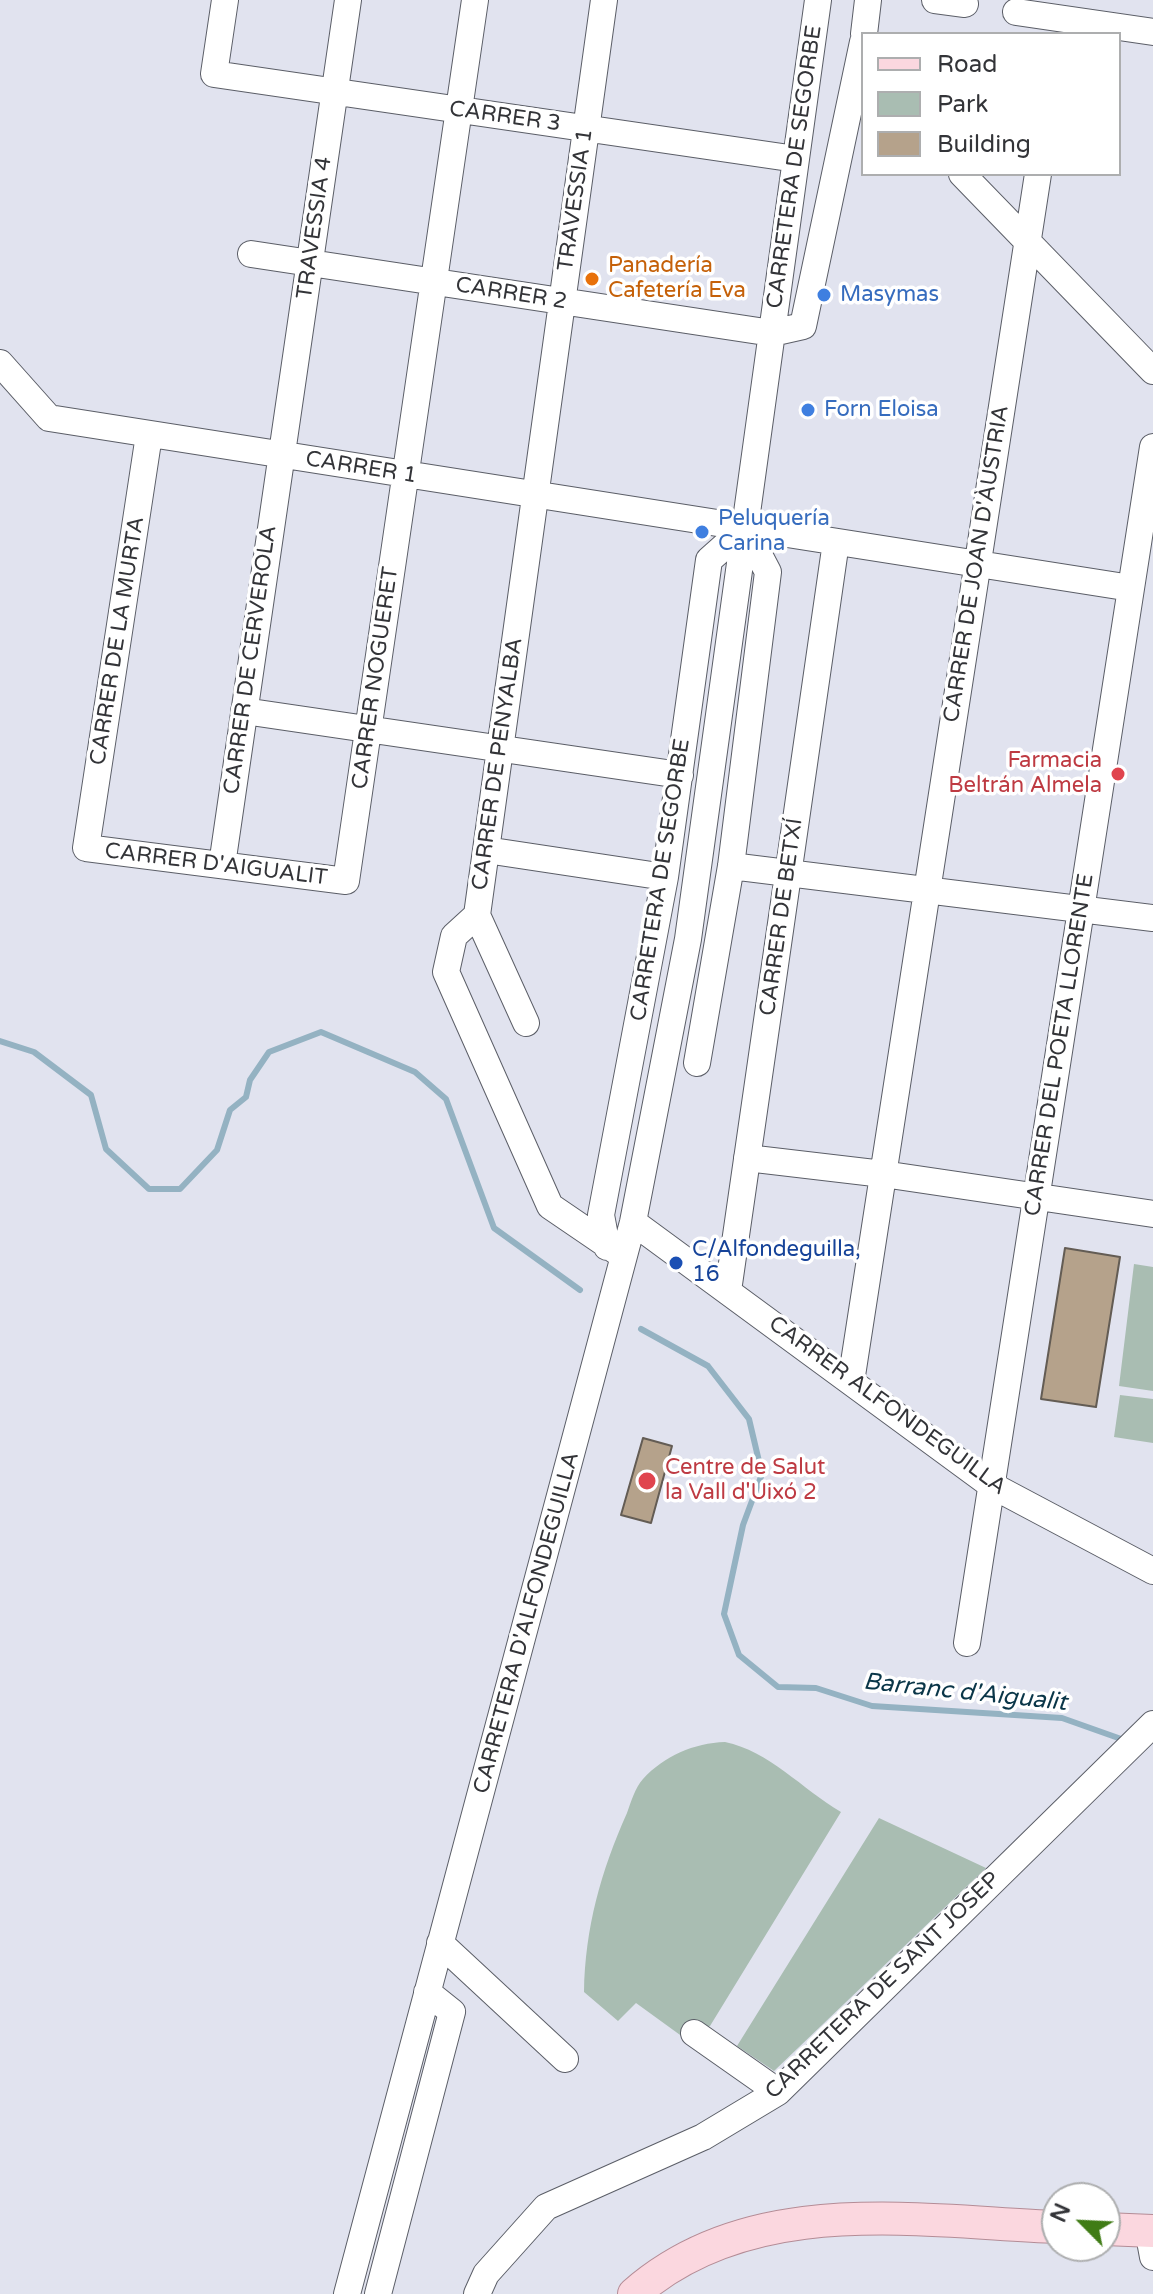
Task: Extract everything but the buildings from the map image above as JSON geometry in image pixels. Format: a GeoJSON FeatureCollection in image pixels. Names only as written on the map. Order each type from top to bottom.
{"type":"FeatureCollection","features":[{"type":"Feature","properties":{"kind":"main road"},"geometry":{"type":"LineString","coordinates":[[634,2294],[656,2275],[736,2235],[838,2218],[1041,2226]]}},
{"type":"Feature","properties":{"kind":"main road"},"geometry":{"type":"LineString","coordinates":[[1121,2232],[1151,2239]]}},
{"type":"Feature","properties":{"kind":"street","name":"CARRER 3"},"geometry":{"type":"LineString","coordinates":[[225,0],[214,74],[796,159]]}},
{"type":"Feature","properties":{"kind":"street","name":"TRAVESSIA 4"},"geometry":{"type":"LineString","coordinates":[[281,455],[309,263],[324,90],[348,0]]}},
{"type":"Feature","properties":{"kind":"street","name":"CARRER NOGUERET"},"geometry":{"type":"LineString","coordinates":[[346,881],[475,0]]}},
{"type":"Feature","properties":{"kind":"street","name":"TRAVESSIA 1"},"geometry":{"type":"LineString","coordinates":[[535,495],[604,0]]}},
{"type":"Feature","properties":{"kind":"street","name":"CARRETERA DE SEGORBE"},"geometry":{"type":"LineString","coordinates":[[616,1251],[633,1222],[688,939],[818,0]]}},
{"type":"Feature","properties":{"kind":"street"},"geometry":{"type":"LineString","coordinates":[[864,32],[868,0]]}},
{"type":"Feature","properties":{"kind":"street"},"geometry":{"type":"LineString","coordinates":[[935,0],[965,4]]}},
{"type":"Feature","properties":{"kind":"street"},"geometry":{"type":"LineString","coordinates":[[1016,12],[1153,32]]}},
{"type":"Feature","properties":{"kind":"street","name":"CARRETERA DE SEGORBE"},"geometry":{"type":"LineString","coordinates":[[772,333],[803,326],[861,70]]}},
{"type":"Feature","properties":{"kind":"street"},"geometry":{"type":"LineString","coordinates":[[964,176],[1153,371]]}},
{"type":"Feature","properties":{"kind":"street","name":"CARRER DE JOAN D'ÀUSTRIA"},"geometry":{"type":"LineString","coordinates":[[851,1382],[1038,176]]}},
{"type":"Feature","properties":{"kind":"street","name":"CARRER 2"},"geometry":{"type":"LineString","coordinates":[[251,254],[772,333]]}},
{"type":"Feature","properties":{"kind":"street","name":"CARRER 1"},"geometry":{"type":"LineString","coordinates":[[0,363],[49,418],[1131,588]]}},
{"type":"Feature","properties":{"kind":"street","name":"CARRER DE LA MURTA"},"geometry":{"type":"LineString","coordinates":[[86,848],[149,435]]}},
{"type":"Feature","properties":{"kind":"street","name":"CARRER DEL POETA LLORENTE"},"geometry":{"type":"LineString","coordinates":[[967,1643],[1153,447]]}},
{"type":"Feature","properties":{"kind":"street","name":"CARRER DE CERVEROLA"},"geometry":{"type":"LineString","coordinates":[[222,865],[281,455]]}},
{"type":"Feature","properties":{"kind":"street","name":"CARRER DE PENYALBA"},"geometry":{"type":"LineString","coordinates":[[526,1023],[477,915],[535,495]]}},
{"type":"Feature","properties":{"kind":"street","name":"CARRETERA DE SEGORBE"},"geometry":{"type":"LineString","coordinates":[[616,1251],[601,1215],[665,877],[709,560],[745,528]]}},
{"type":"Feature","properties":{"kind":"street"},"geometry":{"type":"LineString","coordinates":[[697,1063],[731,866],[768,572],[745,528]]}},
{"type":"Feature","properties":{"kind":"street","name":"CARRER DE BETXÍ"},"geometry":{"type":"LineString","coordinates":[[728,1291],[836,542]]}},
{"type":"Feature","properties":{"kind":"street"},"geometry":{"type":"LineString","coordinates":[[244,711],[680,775]]}},
{"type":"Feature","properties":{"kind":"street","name":"CARRER D'AIGUALIT"},"geometry":{"type":"LineString","coordinates":[[86,848],[346,881]]}},
{"type":"Feature","properties":{"kind":"street"},"geometry":{"type":"LineString","coordinates":[[486,850],[665,877]]}},
{"type":"Feature","properties":{"kind":"street"},"geometry":{"type":"LineString","coordinates":[[731,866],[1153,918]]}},
{"type":"Feature","properties":{"kind":"street"},"geometry":{"type":"LineString","coordinates":[[477,915],[454,936],[446,972],[550,1206],[616,1251]]}},
{"type":"Feature","properties":{"kind":"street"},"geometry":{"type":"LineString","coordinates":[[747,1158],[883,1174],[1153,1214]]}},
{"type":"Feature","properties":{"kind":"street","name":"CARRER ALFONDEGUILLA"},"geometry":{"type":"LineString","coordinates":[[633,1222],[991,1485],[1153,1571]]}},
{"type":"Feature","properties":{"kind":"street","name":"CARRETERA D'ALFONDEGUILLA"},"geometry":{"type":"LineString","coordinates":[[347,2294],[616,1251]]}},
{"type":"Feature","properties":{"kind":"street","name":"CARRETERA DE SANT JOSEP"},"geometry":{"type":"LineString","coordinates":[[477,2294],[486,2274],[546,2207],[703,2137],[778,2092],[1153,1724]]}},
{"type":"Feature","properties":{"kind":"street"},"geometry":{"type":"LineString","coordinates":[[440,1943],[565,2059]]}},
{"type":"Feature","properties":{"kind":"street"},"geometry":{"type":"LineString","coordinates":[[378,2294],[452,2012],[427,1992]]}},
{"type":"Feature","properties":{"kind":"street"},"geometry":{"type":"LineString","coordinates":[[694,2033],[778,2092]]}},
{"type":"Feature","properties":{"kind":"green space"},"geometry":{"type":"Polygon","coordinates":[[[1134,1264],[1153,1267],[1153,1391],[1119,1386],[1134,1264]]]}},
{"type":"Feature","properties":{"kind":"green space"},"geometry":{"type":"Polygon","coordinates":[[[1120,1395],[1153,1399],[1153,1443],[1114,1437],[1120,1395]]]}},
{"type":"Feature","properties":{"kind":"green space"},"geometry":{"type":"Polygon","coordinates":[[[725,1742],[771,1762],[841,1812],[710,2026],[687,2040],[636,2003],[618,2021],[584,1992],[587,1945],[602,1878],[640,1783],[660,1764],[680,1752],[725,1742]]]}},
{"type":"Feature","properties":{"kind":"green space"},"geometry":{"type":"Polygon","coordinates":[[[879,1818],[986,1868],[774,2071],[737,2046],[879,1818]]]}},
{"type":"Feature","properties":{"kind":"waterway","name":"Barranc d'Aigualit"},"geometry":{"type":"LineString","coordinates":[[0,1041],[34,1052],[91,1095],[106,1149],[149,1189],[180,1189],[217,1150],[230,1110],[246,1097],[250,1080],[269,1052],[321,1032],[415,1072],[446,1099],[494,1228],[580,1290]]}},
{"type":"Feature","properties":{"kind":"waterway","name":"Barranc d'Aigualit"},"geometry":{"type":"LineString","coordinates":[[641,1329],[708,1366],[749,1419],[762,1474],[743,1525],[724,1614],[739,1655],[778,1687],[816,1688],[872,1706],[1062,1718],[1124,1740]]}},
{"type":"Feature","properties":{"kind":"place","name":"Panadería Cafetería Eva"},"geometry":{"type":"Point","coordinates":[592,279]}},
{"type":"Feature","properties":{"kind":"place","name":"Masymas"},"geometry":{"type":"Point","coordinates":[824,295]}},
{"type":"Feature","properties":{"kind":"place","name":"Forn Eloisa"},"geometry":{"type":"Point","coordinates":[808,410]}},
{"type":"Feature","properties":{"kind":"place","name":"Peluquería Carina"},"geometry":{"type":"Point","coordinates":[702,532]}},
{"type":"Feature","properties":{"kind":"place","name":"Farmacia Beltrán Almela"},"geometry":{"type":"Point","coordinates":[1118,774]}},
{"type":"Feature","properties":{"kind":"place","name":"C/Alfondeguilla, 16"},"geometry":{"type":"Point","coordinates":[676,1263]}},
{"type":"Feature","properties":{"kind":"place","name":"Centre de Salut la Vall d'Uixó 2"},"geometry":{"type":"Point","coordinates":[647,1481]}}]}
